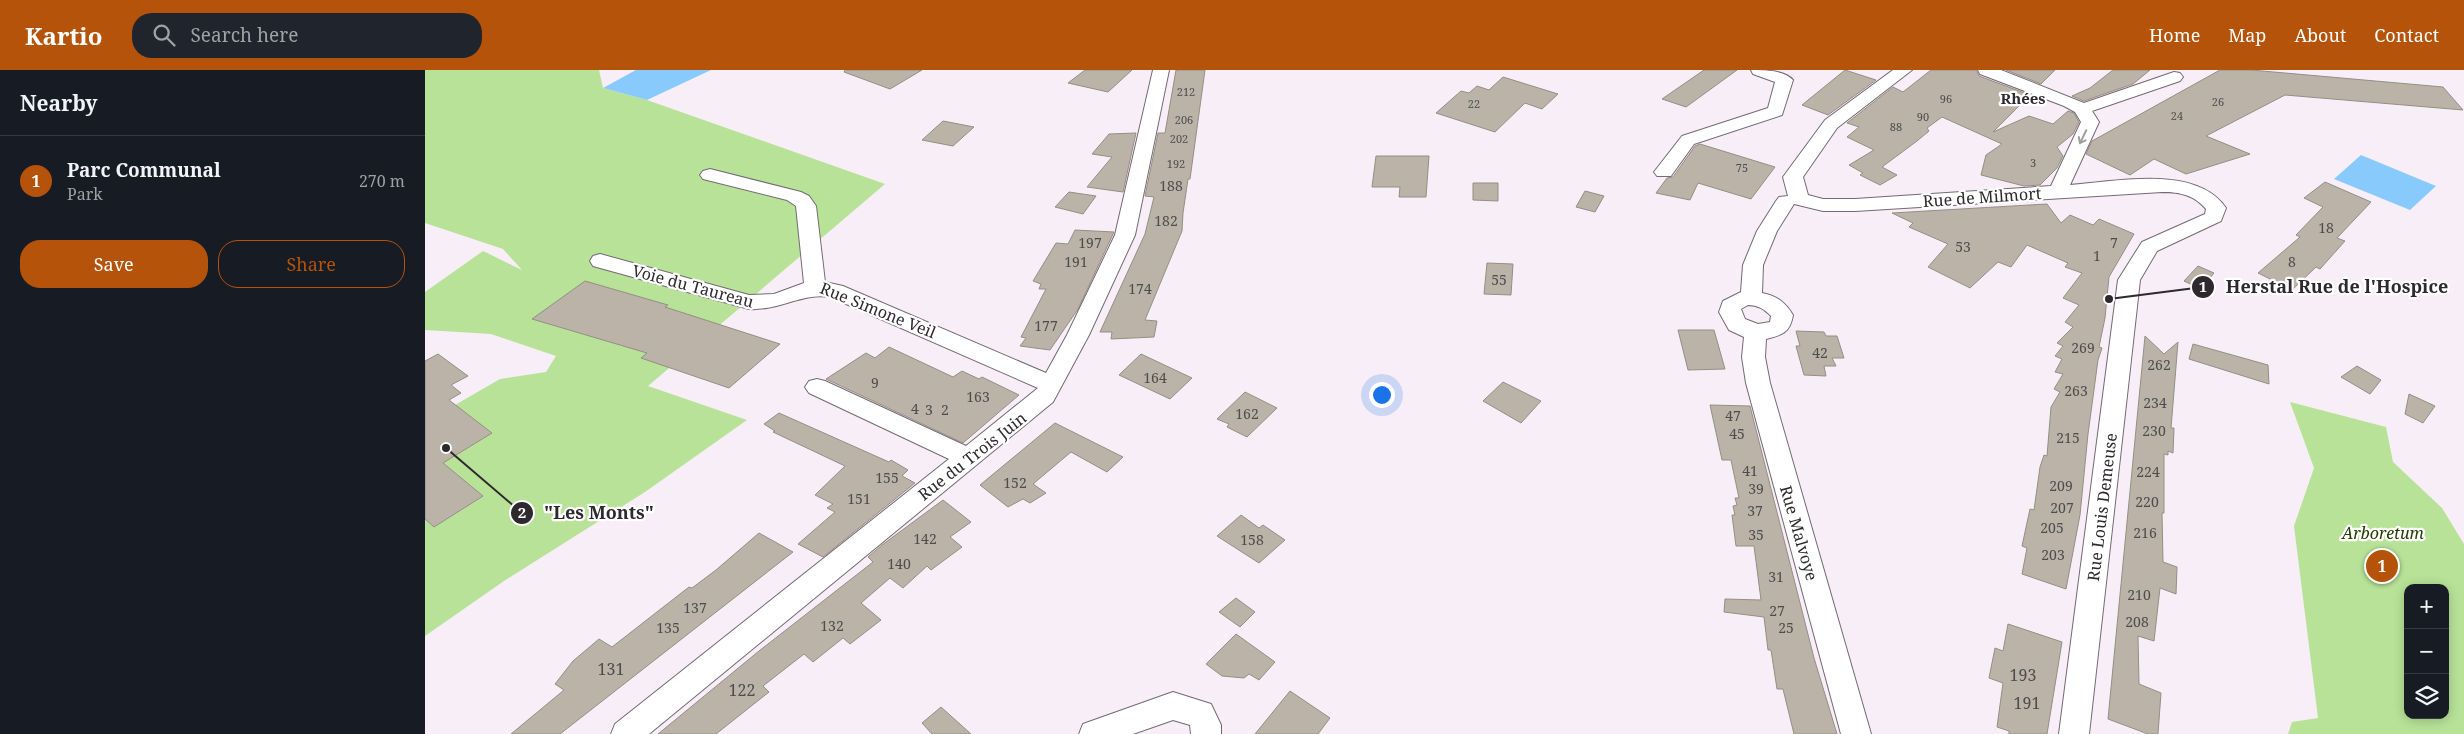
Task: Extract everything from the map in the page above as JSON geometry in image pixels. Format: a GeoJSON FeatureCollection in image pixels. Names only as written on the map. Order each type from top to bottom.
{"type":"FeatureCollection","features":[{"type":"Feature","properties":{"kind":"street","name":"Rue du Trois Juin"},"geometry":{"type":"LineString","coordinates":[[626,734],[1039,403],[1052,385],[1125,235],[1161,70]]}},
{"type":"Feature","properties":{"kind":"street"},"geometry":{"type":"LineString","coordinates":[[1664,172],[1689,140],[1775,111],[1784,80],[1759,70]]}},
{"type":"Feature","properties":{"kind":"street","name":"Rue de Milmort"},"geometry":{"type":"LineString","coordinates":[[1904,70],[1831,124],[1793,177],[1799,199],[1823,205],[1855,205],[2181,186],[2196,190],[2209,197],[2216,208],[2214,217],[2149,247],[2129,280]]}},
{"type":"Feature","properties":{"kind":"street"},"geometry":{"type":"LineString","coordinates":[[1986,70],[2070,102],[2082,109],[2090,122],[2059,184],[2061,192]]}},
{"type":"Feature","properties":{"kind":"street"},"geometry":{"type":"LineString","coordinates":[[2082,109],[2174,77]]}},
{"type":"Feature","properties":{"kind":"street","name":"Rue Simone Veil"},"geometry":{"type":"LineString","coordinates":[[711,175],[794,196],[802,200],[806,206],[815,287],[835,291],[1052,385]]}},
{"type":"Feature","properties":{"kind":"street"},"geometry":{"type":"LineString","coordinates":[[1751,298],[1753,265],[1767,231],[1786,201]]}},
{"type":"Feature","properties":{"kind":"street","name":"Voie du Taureau"},"geometry":{"type":"LineString","coordinates":[[600,261],[749,302],[762,303],[779,300],[815,287]]}},
{"type":"Feature","properties":{"kind":"street","name":"Rue Louis Demeuse"},"geometry":{"type":"LineString","coordinates":[[2074,734],[2129,280]]}},
{"type":"Feature","properties":{"kind":"street"},"geometry":{"type":"LineString","coordinates":[[1751,298],[1772,303],[1782,314],[1780,326],[1774,330],[1757,332],[1741,327],[1731,317],[1731,306],[1737,301],[1751,298]]}},
{"type":"Feature","properties":{"kind":"street","name":"Rue Malvoye"},"geometry":{"type":"LineString","coordinates":[[1757,332],[1753,340],[1752,352],[1758,383],[1856,734]]}},
{"type":"Feature","properties":{"kind":"street"},"geometry":{"type":"LineString","coordinates":[[817,387],[969,458]]}},
{"type":"Feature","properties":{"kind":"street"},"geometry":{"type":"LineString","coordinates":[[1094,734],[1173,706],[1203,724]]}},
{"type":"Feature","properties":{"kind":"green space"},"geometry":{"type":"Polygon","coordinates":[[[425,70],[599,70],[603,88],[647,100],[885,184],[648,386],[747,420],[645,492],[504,581],[425,636],[425,519],[434,527],[483,496],[443,463],[492,433],[455,405],[500,379],[546,372],[556,356],[491,334],[425,330],[425,292],[483,251],[522,270],[503,249],[425,223],[425,70]]]}},
{"type":"Feature","properties":{"kind":"green space","name":"Arboretum"},"geometry":{"type":"Polygon","coordinates":[[[2290,402],[2386,427],[2393,462],[2442,508],[2464,544],[2464,734],[2288,734],[2292,722],[2318,718],[2294,526],[2314,468],[2290,402]]]}},
{"type":"Feature","properties":{"kind":"water"},"geometry":{"type":"Polygon","coordinates":[[[636,70],[711,70],[647,100],[603,88],[636,70]]]}},
{"type":"Feature","properties":{"kind":"water"},"geometry":{"type":"Polygon","coordinates":[[[2361,155],[2436,186],[2410,210],[2334,179],[2361,155]]]}},
{"type":"Feature","properties":{"kind":"building"},"geometry":{"type":"Polygon","coordinates":[[[845,70],[922,70],[890,89],[844,72],[845,70]]]}},
{"type":"Feature","properties":{"kind":"building"},"geometry":{"type":"Polygon","coordinates":[[[1085,70],[1132,70],[1108,92],[1068,83],[1085,70]]]}},
{"type":"Feature","properties":{"kind":"building"},"geometry":{"type":"Polygon","coordinates":[[[1176,70],[1205,70],[1190,179],[1188,179],[1183,213],[1182,231],[1145,320],[1157,321],[1154,337],[1111,339],[1112,332],[1100,332],[1145,234],[1154,197],[1145,196],[1158,133],[1165,133],[1176,70]]]}},
{"type":"Feature","properties":{"kind":"building"},"geometry":{"type":"Polygon","coordinates":[[[1704,70],[1737,70],[1686,107],[1662,99],[1704,70]]]}},
{"type":"Feature","properties":{"kind":"building"},"geometry":{"type":"Polygon","coordinates":[[[1845,70],[1876,80],[1828,115],[1802,105],[1845,70]]]}},
{"type":"Feature","properties":{"kind":"building"},"geometry":{"type":"Polygon","coordinates":[[[1931,70],[1976,70],[1979,76],[2030,95],[1993,132],[2029,116],[2053,124],[2068,111],[2074,113],[2079,122],[2073,134],[2057,147],[2063,156],[2057,168],[2040,185],[2024,186],[1981,175],[1986,155],[2002,144],[1942,117],[1927,128],[1929,131],[1917,141],[1882,167],[1897,175],[1880,185],[1860,175],[1863,173],[1849,165],[1874,150],[1847,137],[1859,127],[1847,123],[1893,87],[1903,92],[1931,70]]]}},
{"type":"Feature","properties":{"kind":"building"},"geometry":{"type":"Polygon","coordinates":[[[2006,70],[2055,70],[2041,84],[2006,70]]]}},
{"type":"Feature","properties":{"kind":"building"},"geometry":{"type":"Polygon","coordinates":[[[2113,70],[2150,70],[2133,84],[2084,101],[2072,96],[2090,88],[2113,70]]]}},
{"type":"Feature","properties":{"kind":"building"},"geometry":{"type":"Polygon","coordinates":[[[2220,70],[2251,70],[2443,87],[2463,110],[2285,95],[2206,136],[2250,154],[2186,174],[2154,159],[2130,175],[2086,154],[2092,141],[2220,70]]]}},
{"type":"Feature","properties":{"kind":"building"},"geometry":{"type":"Polygon","coordinates":[[[1503,77],[1558,94],[1542,109],[1525,103],[1495,132],[1436,113],[1461,91],[1469,93],[1477,86],[1489,90],[1503,77]]]}},
{"type":"Feature","properties":{"kind":"building"},"geometry":{"type":"Polygon","coordinates":[[[943,121],[974,127],[953,146],[922,140],[943,121]]]}},
{"type":"Feature","properties":{"kind":"building"},"geometry":{"type":"Polygon","coordinates":[[[1136,133],[1123,192],[1087,187],[1112,157],[1092,154],[1109,134],[1136,133]]]}},
{"type":"Feature","properties":{"kind":"building"},"geometry":{"type":"Polygon","coordinates":[[[1700,144],[1775,167],[1751,199],[1698,183],[1690,200],[1656,193],[1667,178],[1673,177],[1695,146],[1700,144]]]}},
{"type":"Feature","properties":{"kind":"building"},"geometry":{"type":"Polygon","coordinates":[[[1376,156],[1429,156],[1426,197],[1399,197],[1400,187],[1372,187],[1376,156]]]}},
{"type":"Feature","properties":{"kind":"building"},"geometry":{"type":"Polygon","coordinates":[[[2325,182],[2371,202],[2337,238],[2345,241],[2320,269],[2316,267],[2292,290],[2258,273],[2300,237],[2296,235],[2323,207],[2304,198],[2325,182]]]}},
{"type":"Feature","properties":{"kind":"building"},"geometry":{"type":"Polygon","coordinates":[[[1473,183],[1498,183],[1498,201],[1473,200],[1473,183]]]}},
{"type":"Feature","properties":{"kind":"building"},"geometry":{"type":"Polygon","coordinates":[[[1585,191],[1604,196],[1595,212],[1576,207],[1585,191]]]}},
{"type":"Feature","properties":{"kind":"building"},"geometry":{"type":"Polygon","coordinates":[[[1069,192],[1096,196],[1083,214],[1055,207],[1069,192]]]}},
{"type":"Feature","properties":{"kind":"building"},"geometry":{"type":"Polygon","coordinates":[[[2047,204],[2061,223],[2070,215],[2093,225],[2099,219],[2134,234],[2109,277],[2105,318],[2099,347],[2102,348],[2098,360],[2088,434],[2080,515],[2066,589],[2022,574],[2027,548],[2022,546],[2030,509],[2034,510],[2040,467],[2044,455],[2047,456],[2051,407],[2060,392],[2054,389],[2063,374],[2055,372],[2062,359],[2055,356],[2063,346],[2057,343],[2073,327],[2065,322],[2079,305],[2063,298],[2082,273],[2065,267],[2068,263],[2027,245],[2011,267],[1998,262],[1970,288],[1928,267],[1948,244],[1909,227],[1913,223],[1892,213],[2047,204]]]}},
{"type":"Feature","properties":{"kind":"building"},"geometry":{"type":"Polygon","coordinates":[[[1075,230],[1114,232],[1078,309],[1050,350],[1020,346],[1026,338],[1021,337],[1046,289],[1039,289],[1041,284],[1033,281],[1056,243],[1068,244],[1075,230]]]}},
{"type":"Feature","properties":{"kind":"building"},"geometry":{"type":"Polygon","coordinates":[[[1487,263],[1513,264],[1511,295],[1484,294],[1487,263]]]}},
{"type":"Feature","properties":{"kind":"building"},"geometry":{"type":"Polygon","coordinates":[[[2198,266],[2214,273],[2201,289],[2184,281],[2198,266]]]}},
{"type":"Feature","properties":{"kind":"building"},"geometry":{"type":"Polygon","coordinates":[[[585,281],[668,305],[665,307],[780,344],[729,388],[641,358],[647,353],[532,319],[585,281]]]}},
{"type":"Feature","properties":{"kind":"building"},"geometry":{"type":"Polygon","coordinates":[[[1678,330],[1714,330],[1725,369],[1688,370],[1678,330]]]}},
{"type":"Feature","properties":{"kind":"building"},"geometry":{"type":"Polygon","coordinates":[[[1796,331],[1824,332],[1826,336],[1837,336],[1844,358],[1832,358],[1836,366],[1824,366],[1826,376],[1804,375],[1796,346],[1800,346],[1796,331]]]}},
{"type":"Feature","properties":{"kind":"building"},"geometry":{"type":"Polygon","coordinates":[[[2145,336],[2164,354],[2178,342],[2171,428],[2174,428],[2173,453],[2168,451],[2168,455],[2164,454],[2164,513],[2162,513],[2163,562],[2177,567],[2176,594],[2160,588],[2154,641],[2138,636],[2139,684],[2161,693],[2158,734],[2148,734],[2108,719],[2145,336]]]}},
{"type":"Feature","properties":{"kind":"building"},"geometry":{"type":"Polygon","coordinates":[[[2193,344],[2268,365],[2269,384],[2189,359],[2193,344]]]}},
{"type":"Feature","properties":{"kind":"building"},"geometry":{"type":"Polygon","coordinates":[[[889,347],[953,377],[962,371],[979,379],[982,377],[1019,395],[963,443],[826,379],[866,353],[875,358],[889,347]]]}},
{"type":"Feature","properties":{"kind":"building"},"geometry":{"type":"Polygon","coordinates":[[[438,354],[468,376],[451,385],[461,393],[449,400],[492,433],[443,463],[483,496],[434,527],[425,519],[425,361],[438,354]]]}},
{"type":"Feature","properties":{"kind":"building"},"geometry":{"type":"Polygon","coordinates":[[[1141,354],[1192,378],[1170,399],[1119,375],[1141,354]]]}},
{"type":"Feature","properties":{"kind":"building"},"geometry":{"type":"Polygon","coordinates":[[[2357,366],[2381,380],[2370,394],[2341,377],[2357,366]]]}},
{"type":"Feature","properties":{"kind":"building"},"geometry":{"type":"Polygon","coordinates":[[[1503,382],[1541,401],[1521,423],[1483,401],[1503,382]]]}},
{"type":"Feature","properties":{"kind":"building"},"geometry":{"type":"Polygon","coordinates":[[[1245,392],[1277,408],[1247,437],[1227,427],[1229,424],[1217,419],[1245,392]]]}},
{"type":"Feature","properties":{"kind":"building"},"geometry":{"type":"Polygon","coordinates":[[[2409,394],[2435,406],[2423,423],[2405,414],[2409,394]]]}},
{"type":"Feature","properties":{"kind":"building"},"geometry":{"type":"Polygon","coordinates":[[[1710,405],[1750,406],[1814,658],[1837,734],[1794,734],[1783,689],[1777,689],[1771,650],[1768,650],[1764,617],[1724,612],[1725,599],[1761,600],[1754,546],[1736,546],[1732,515],[1735,515],[1733,506],[1737,505],[1735,498],[1739,498],[1731,460],[1722,460],[1710,405]]]}},
{"type":"Feature","properties":{"kind":"building"},"geometry":{"type":"Polygon","coordinates":[[[779,413],[889,462],[891,460],[908,470],[902,476],[915,483],[823,557],[798,544],[835,512],[827,508],[833,504],[815,495],[845,466],[773,432],[775,431],[764,424],[779,413]]]}},
{"type":"Feature","properties":{"kind":"building"},"geometry":{"type":"Polygon","coordinates":[[[1055,423],[1123,457],[1107,472],[1071,452],[1033,484],[1046,493],[1030,503],[1023,499],[1008,507],[980,485],[1055,423]]]}},
{"type":"Feature","properties":{"kind":"building"},"geometry":{"type":"Polygon","coordinates":[[[943,500],[971,522],[950,537],[962,547],[931,570],[927,566],[903,588],[890,578],[861,603],[881,620],[850,644],[843,638],[813,662],[804,654],[763,686],[769,692],[716,734],[658,734],[759,651],[873,562],[868,557],[882,545],[943,500]]]}},
{"type":"Feature","properties":{"kind":"building"},"geometry":{"type":"Polygon","coordinates":[[[1241,515],[1259,528],[1263,525],[1285,540],[1259,563],[1217,536],[1241,515]]]}},
{"type":"Feature","properties":{"kind":"building"},"geometry":{"type":"Polygon","coordinates":[[[759,533],[793,552],[560,734],[511,734],[564,690],[555,684],[573,661],[599,639],[612,647],[689,587],[692,588],[716,570],[759,533]]]}},
{"type":"Feature","properties":{"kind":"building"},"geometry":{"type":"Polygon","coordinates":[[[1236,598],[1255,612],[1240,627],[1219,612],[1236,598]]]}},
{"type":"Feature","properties":{"kind":"building"},"geometry":{"type":"Polygon","coordinates":[[[2008,624],[2062,642],[2047,734],[2009,734],[2009,731],[1997,727],[2003,683],[1989,678],[1995,648],[2003,651],[2008,624]]]}},
{"type":"Feature","properties":{"kind":"building"},"geometry":{"type":"Polygon","coordinates":[[[1236,634],[1275,662],[1259,680],[1249,674],[1244,678],[1222,676],[1206,664],[1236,634]]]}},
{"type":"Feature","properties":{"kind":"building"},"geometry":{"type":"Polygon","coordinates":[[[1290,691],[1330,718],[1318,734],[1255,734],[1290,691]]]}},
{"type":"Feature","properties":{"kind":"building"},"geometry":{"type":"Polygon","coordinates":[[[941,707],[971,734],[932,734],[922,723],[941,707]]]}},
{"type":"Feature","properties":{"kind":"place","name":"Herstal Rue de l'Hospice"},"geometry":{"type":"Point","coordinates":[2109,299]}},
{"type":"Feature","properties":{"kind":"place","name":"\"Les Monts\""},"geometry":{"type":"Point","coordinates":[446,448]}},
{"type":"Feature","properties":{"kind":"place","name":"Parc Communal"},"geometry":{"type":"Point","coordinates":[2382,566]}},
{"type":"Feature","properties":{"kind":"district","name":"Rhées"},"geometry":{"type":"Point","coordinates":[2023,98]}}]}
